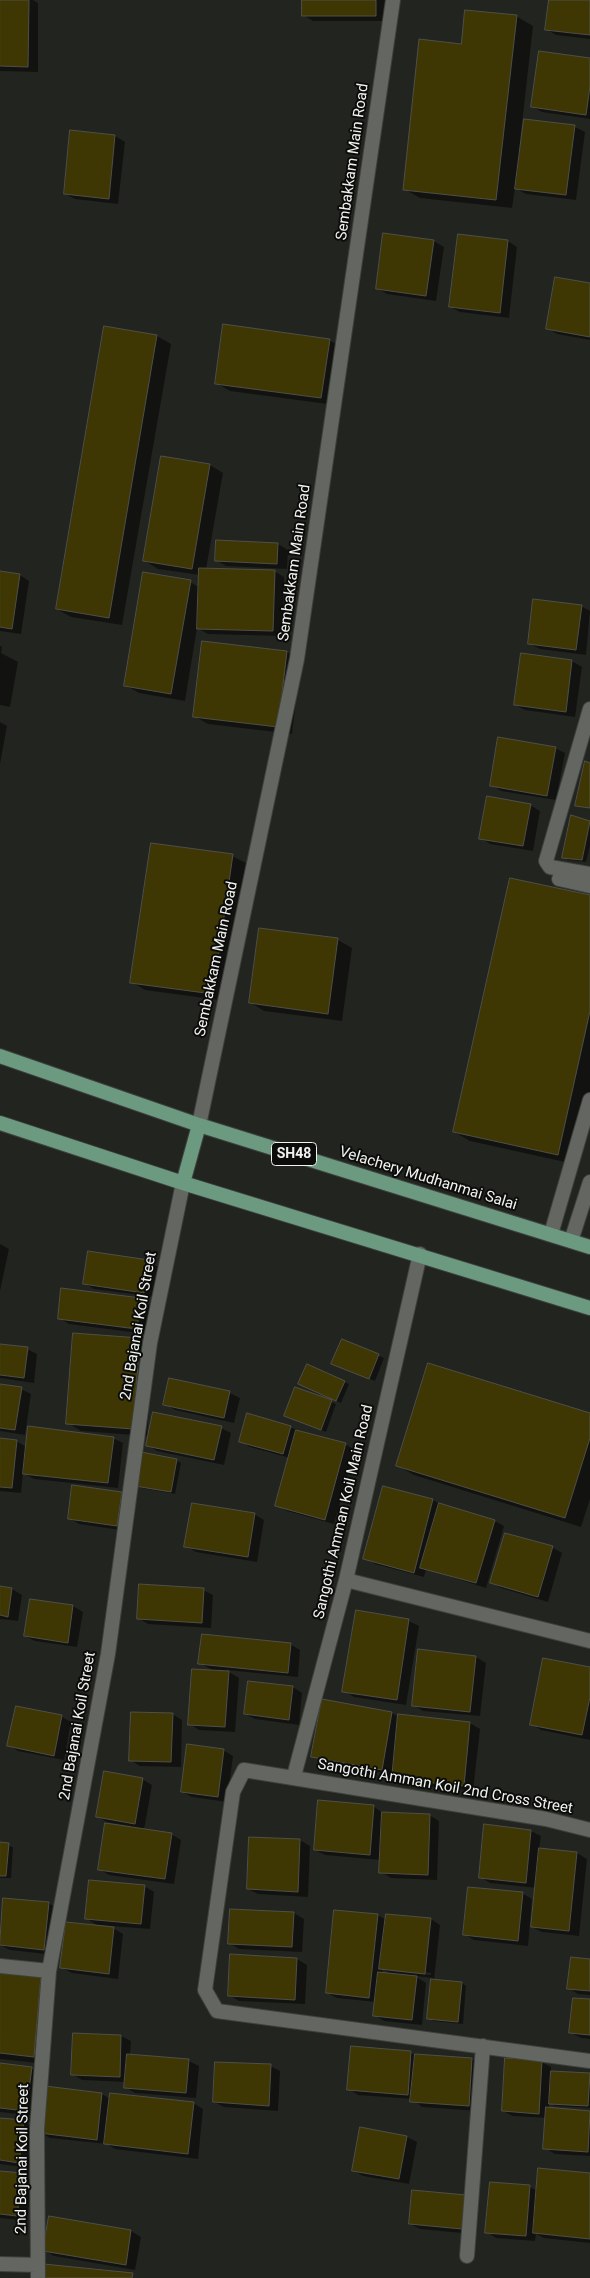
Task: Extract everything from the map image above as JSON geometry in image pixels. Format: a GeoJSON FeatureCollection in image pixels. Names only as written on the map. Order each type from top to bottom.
{"type":"FeatureCollection","features":[{"type":"Feature","properties":{"kind":"main road","name":"Velachery Mudhanmai Salai"},"geometry":{"type":"LineString","coordinates":[[0,1056],[199,1125],[590,1247]]}},
{"type":"Feature","properties":{"kind":"main road"},"geometry":{"type":"LineString","coordinates":[[0,1123],[183,1183],[420,1254],[590,1308]]}},
{"type":"Feature","properties":{"kind":"main road"},"geometry":{"type":"LineString","coordinates":[[183,1183],[199,1125]]}},
{"type":"Feature","properties":{"kind":"street","name":"Sembakkam Main Road"},"geometry":{"type":"LineString","coordinates":[[199,1125],[297,659],[393,0]]}},
{"type":"Feature","properties":{"kind":"street"},"geometry":{"type":"LineString","coordinates":[[590,709],[587,736],[546,861],[550,867],[590,874]]}},
{"type":"Feature","properties":{"kind":"street"},"geometry":{"type":"LineString","coordinates":[[559,879],[590,886]]}},
{"type":"Feature","properties":{"kind":"street"},"geometry":{"type":"LineString","coordinates":[[550,1234],[590,1100]]}},
{"type":"Feature","properties":{"kind":"street"},"geometry":{"type":"LineString","coordinates":[[571,1241],[590,1182]]}},
{"type":"Feature","properties":{"kind":"street","name":"2nd Bajanai Koil Street"},"geometry":{"type":"LineString","coordinates":[[38,2271],[36,2129],[49,1971],[108,1654],[150,1343],[183,1183]]}},
{"type":"Feature","properties":{"kind":"street","name":"Sangothi Amman Koil Main Road"},"geometry":{"type":"LineString","coordinates":[[294,1776],[346,1580],[420,1254]]}},
{"type":"Feature","properties":{"kind":"street"},"geometry":{"type":"LineString","coordinates":[[346,1580],[590,1641]]}},
{"type":"Feature","properties":{"kind":"street","name":"Sangothi Amman Koil 2nd Cross Street"},"geometry":{"type":"LineString","coordinates":[[483,2046],[217,2011],[206,1990],[233,1792],[244,1770],[294,1776],[536,1817],[590,1830]]}},
{"type":"Feature","properties":{"kind":"street"},"geometry":{"type":"LineString","coordinates":[[0,1966],[49,1971]]}},
{"type":"Feature","properties":{"kind":"street"},"geometry":{"type":"LineString","coordinates":[[467,2256],[483,2046],[590,2061]]}},
{"type":"Feature","properties":{"kind":"street"},"geometry":{"type":"LineString","coordinates":[[0,2264],[38,2271]]}},
{"type":"Feature","properties":{"kind":"building"},"geometry":{"type":"Polygon","coordinates":[[[0,0],[29,0],[28,67],[0,66],[0,0]]]}},
{"type":"Feature","properties":{"kind":"building"},"geometry":{"type":"Polygon","coordinates":[[[302,0],[376,0],[376,16],[302,16],[302,0]]]}},
{"type":"Feature","properties":{"kind":"building"},"geometry":{"type":"Polygon","coordinates":[[[549,0],[590,0],[590,35],[545,30],[549,0]]]}},
{"type":"Feature","properties":{"kind":"building"},"geometry":{"type":"Polygon","coordinates":[[[465,10],[517,15],[496,200],[403,190],[419,39],[461,44],[465,10]]]}},
{"type":"Feature","properties":{"kind":"building"},"geometry":{"type":"Polygon","coordinates":[[[539,51],[590,58],[590,86],[586,115],[531,107],[539,51]]]}},
{"type":"Feature","properties":{"kind":"building"},"geometry":{"type":"Polygon","coordinates":[[[524,119],[575,125],[566,195],[515,189],[524,119]]]}},
{"type":"Feature","properties":{"kind":"building"},"geometry":{"type":"Polygon","coordinates":[[[70,130],[115,135],[109,199],[64,194],[70,130]]]}},
{"type":"Feature","properties":{"kind":"building"},"geometry":{"type":"Polygon","coordinates":[[[383,233],[434,240],[426,296],[376,289],[383,233]]]}},
{"type":"Feature","properties":{"kind":"building"},"geometry":{"type":"Polygon","coordinates":[[[458,234],[508,240],[500,313],[449,307],[458,234]]]}},
{"type":"Feature","properties":{"kind":"building"},"geometry":{"type":"Polygon","coordinates":[[[555,277],[590,283],[590,337],[546,329],[555,277]]]}},
{"type":"Feature","properties":{"kind":"building"},"geometry":{"type":"Polygon","coordinates":[[[223,324],[330,339],[321,398],[215,384],[223,324]]]}},
{"type":"Feature","properties":{"kind":"building"},"geometry":{"type":"Polygon","coordinates":[[[104,326],[157,335],[109,618],[56,609],[104,326]]]}},
{"type":"Feature","properties":{"kind":"building"},"geometry":{"type":"Polygon","coordinates":[[[161,456],[210,464],[192,569],[143,561],[161,456]]]}},
{"type":"Feature","properties":{"kind":"building"},"geometry":{"type":"Polygon","coordinates":[[[216,540],[278,543],[277,564],[215,561],[216,540]]]}},
{"type":"Feature","properties":{"kind":"building"},"geometry":{"type":"Polygon","coordinates":[[[199,568],[275,570],[273,631],[197,629],[199,568]]]}},
{"type":"Feature","properties":{"kind":"building"},"geometry":{"type":"Polygon","coordinates":[[[0,571],[20,574],[12,629],[0,627],[0,571]]]}},
{"type":"Feature","properties":{"kind":"building"},"geometry":{"type":"Polygon","coordinates":[[[143,572],[191,580],[171,694],[124,686],[143,572]]]}},
{"type":"Feature","properties":{"kind":"building"},"geometry":{"type":"Polygon","coordinates":[[[533,599],[582,605],[576,650],[528,644],[533,599]]]}},
{"type":"Feature","properties":{"kind":"building"},"geometry":{"type":"Polygon","coordinates":[[[202,641],[287,651],[278,727],[193,717],[202,641]]]}},
{"type":"Feature","properties":{"kind":"building"},"geometry":{"type":"Polygon","coordinates":[[[521,653],[572,660],[566,712],[514,705],[521,653]]]}},
{"type":"Feature","properties":{"kind":"building"},"geometry":{"type":"Polygon","coordinates":[[[498,737],[556,747],[547,796],[490,786],[498,737]]]}},
{"type":"Feature","properties":{"kind":"building"},"geometry":{"type":"Polygon","coordinates":[[[585,761],[590,763],[590,808],[575,806],[585,761]]]}},
{"type":"Feature","properties":{"kind":"building"},"geometry":{"type":"Polygon","coordinates":[[[487,796],[531,804],[523,846],[479,839],[487,796]]]}},
{"type":"Feature","properties":{"kind":"building"},"geometry":{"type":"Polygon","coordinates":[[[571,815],[590,821],[582,860],[562,858],[571,815]]]}},
{"type":"Feature","properties":{"kind":"building"},"geometry":{"type":"Polygon","coordinates":[[[151,843],[233,854],[213,994],[130,983],[151,843]]]}},
{"type":"Feature","properties":{"kind":"building"},"geometry":{"type":"Polygon","coordinates":[[[510,878],[590,895],[590,1011],[558,1155],[453,1132],[510,878]]]}},
{"type":"Feature","properties":{"kind":"building"},"geometry":{"type":"Polygon","coordinates":[[[259,928],[338,938],[328,1014],[249,1003],[259,928]]]}},
{"type":"Feature","properties":{"kind":"building"},"geometry":{"type":"Polygon","coordinates":[[[88,1251],[149,1260],[144,1293],[83,1284],[88,1251]]]}},
{"type":"Feature","properties":{"kind":"building"},"geometry":{"type":"Polygon","coordinates":[[[61,1288],[141,1298],[137,1329],[58,1319],[61,1288]]]}},
{"type":"Feature","properties":{"kind":"building"},"geometry":{"type":"Polygon","coordinates":[[[73,1333],[140,1338],[133,1429],[66,1424],[73,1333]]]}},
{"type":"Feature","properties":{"kind":"building"},"geometry":{"type":"Polygon","coordinates":[[[342,1339],[379,1354],[369,1379],[331,1364],[342,1339]]]}},
{"type":"Feature","properties":{"kind":"building"},"geometry":{"type":"Polygon","coordinates":[[[0,1344],[28,1347],[24,1378],[0,1375],[0,1344]]]}},
{"type":"Feature","properties":{"kind":"building"},"geometry":{"type":"Polygon","coordinates":[[[428,1363],[590,1413],[590,1438],[565,1518],[396,1466],[428,1363]]]}},
{"type":"Feature","properties":{"kind":"building"},"geometry":{"type":"Polygon","coordinates":[[[307,1364],[345,1381],[336,1401],[298,1384],[307,1364]]]}},
{"type":"Feature","properties":{"kind":"building"},"geometry":{"type":"Polygon","coordinates":[[[169,1378],[230,1391],[224,1418],[163,1405],[169,1378]]]}},
{"type":"Feature","properties":{"kind":"building"},"geometry":{"type":"Polygon","coordinates":[[[0,1384],[22,1387],[15,1430],[0,1428],[0,1384]]]}},
{"type":"Feature","properties":{"kind":"building"},"geometry":{"type":"Polygon","coordinates":[[[295,1387],[332,1400],[321,1430],[284,1416],[295,1387]]]}},
{"type":"Feature","properties":{"kind":"building"},"geometry":{"type":"Polygon","coordinates":[[[153,1412],[222,1426],[214,1460],[146,1446],[153,1412]]]}},
{"type":"Feature","properties":{"kind":"building"},"geometry":{"type":"Polygon","coordinates":[[[247,1413],[291,1426],[283,1454],[239,1442],[247,1413]]]}},
{"type":"Feature","properties":{"kind":"building"},"geometry":{"type":"Polygon","coordinates":[[[28,1426],[114,1437],[108,1483],[23,1474],[28,1426]]]}},
{"type":"Feature","properties":{"kind":"building"},"geometry":{"type":"Polygon","coordinates":[[[296,1430],[346,1443],[325,1520],[275,1506],[296,1430]]]}},
{"type":"Feature","properties":{"kind":"building"},"geometry":{"type":"Polygon","coordinates":[[[0,1438],[17,1440],[12,1488],[0,1487],[0,1438]]]}},
{"type":"Feature","properties":{"kind":"building"},"geometry":{"type":"Polygon","coordinates":[[[141,1452],[177,1459],[171,1492],[135,1486],[141,1452]]]}},
{"type":"Feature","properties":{"kind":"building"},"geometry":{"type":"Polygon","coordinates":[[[72,1485],[122,1492],[117,1526],[68,1519],[72,1485]]]}},
{"type":"Feature","properties":{"kind":"building"},"geometry":{"type":"Polygon","coordinates":[[[383,1486],[433,1499],[414,1573],[363,1559],[383,1486]]]}},
{"type":"Feature","properties":{"kind":"building"},"geometry":{"type":"Polygon","coordinates":[[[192,1503],[255,1513],[248,1557],[184,1547],[192,1503]]]}},
{"type":"Feature","properties":{"kind":"building"},"geometry":{"type":"Polygon","coordinates":[[[439,1503],[495,1520],[476,1583],[420,1568],[439,1503]]]}},
{"type":"Feature","properties":{"kind":"building"},"geometry":{"type":"Polygon","coordinates":[[[505,1533],[553,1546],[538,1597],[490,1583],[505,1533]]]}},
{"type":"Feature","properties":{"kind":"building"},"geometry":{"type":"Polygon","coordinates":[[[139,1584],[204,1588],[202,1623],[137,1619],[139,1584]]]}},
{"type":"Feature","properties":{"kind":"building"},"geometry":{"type":"Polygon","coordinates":[[[0,1586],[12,1588],[8,1617],[0,1615],[0,1586]]]}},
{"type":"Feature","properties":{"kind":"building"},"geometry":{"type":"Polygon","coordinates":[[[30,1599],[73,1605],[68,1643],[24,1636],[30,1599]]]}},
{"type":"Feature","properties":{"kind":"building"},"geometry":{"type":"Polygon","coordinates":[[[356,1610],[409,1619],[397,1700],[342,1692],[356,1610]]]}},
{"type":"Feature","properties":{"kind":"building"},"geometry":{"type":"Polygon","coordinates":[[[202,1634],[291,1643],[288,1673],[198,1664],[202,1634]]]}},
{"type":"Feature","properties":{"kind":"building"},"geometry":{"type":"Polygon","coordinates":[[[418,1649],[476,1656],[470,1712],[412,1706],[418,1649]]]}},
{"type":"Feature","properties":{"kind":"building"},"geometry":{"type":"Polygon","coordinates":[[[543,1658],[590,1667],[590,1697],[582,1735],[530,1725],[543,1658]]]}},
{"type":"Feature","properties":{"kind":"building"},"geometry":{"type":"Polygon","coordinates":[[[192,1669],[229,1671],[225,1727],[188,1725],[192,1669]]]}},
{"type":"Feature","properties":{"kind":"building"},"geometry":{"type":"Polygon","coordinates":[[[248,1681],[293,1686],[289,1720],[244,1714],[248,1681]]]}},
{"type":"Feature","properties":{"kind":"building"},"geometry":{"type":"Polygon","coordinates":[[[322,1699],[392,1712],[382,1770],[311,1757],[322,1699]]]}},
{"type":"Feature","properties":{"kind":"building"},"geometry":{"type":"Polygon","coordinates":[[[16,1706],[62,1715],[54,1756],[7,1746],[16,1706]]]}},
{"type":"Feature","properties":{"kind":"building"},"geometry":{"type":"Polygon","coordinates":[[[131,1712],[173,1713],[171,1762],[129,1761],[131,1712]]]}},
{"type":"Feature","properties":{"kind":"building"},"geometry":{"type":"Polygon","coordinates":[[[398,1714],[470,1722],[464,1786],[392,1779],[398,1714]]]}},
{"type":"Feature","properties":{"kind":"building"},"geometry":{"type":"Polygon","coordinates":[[[187,1744],[224,1749],[218,1797],[181,1792],[187,1744]]]}},
{"type":"Feature","properties":{"kind":"building"},"geometry":{"type":"Polygon","coordinates":[[[104,1771],[143,1778],[135,1824],[96,1817],[104,1771]]]}},
{"type":"Feature","properties":{"kind":"building"},"geometry":{"type":"Polygon","coordinates":[[[318,1800],[374,1805],[370,1855],[314,1850],[318,1800]]]}},
{"type":"Feature","properties":{"kind":"building"},"geometry":{"type":"Polygon","coordinates":[[[382,1812],[430,1814],[428,1875],[379,1873],[382,1812]]]}},
{"type":"Feature","properties":{"kind":"building"},"geometry":{"type":"Polygon","coordinates":[[[105,1823],[172,1833],[165,1879],[98,1870],[105,1823]]]}},
{"type":"Feature","properties":{"kind":"building"},"geometry":{"type":"Polygon","coordinates":[[[484,1824],[531,1830],[526,1883],[479,1878],[484,1824]]]}},
{"type":"Feature","properties":{"kind":"building"},"geometry":{"type":"Polygon","coordinates":[[[249,1837],[300,1839],[298,1892],[247,1889],[249,1837]]]}},
{"type":"Feature","properties":{"kind":"building"},"geometry":{"type":"Polygon","coordinates":[[[0,1842],[9,1843],[6,1876],[0,1876],[0,1842]]]}},
{"type":"Feature","properties":{"kind":"building"},"geometry":{"type":"Polygon","coordinates":[[[539,1848],[577,1852],[569,1931],[531,1927],[539,1848]]]}},
{"type":"Feature","properties":{"kind":"building"},"geometry":{"type":"Polygon","coordinates":[[[89,1880],[145,1885],[141,1924],[85,1919],[89,1880]]]}},
{"type":"Feature","properties":{"kind":"building"},"geometry":{"type":"Polygon","coordinates":[[[468,1887],[523,1892],[518,1941],[463,1935],[468,1887]]]}},
{"type":"Feature","properties":{"kind":"building"},"geometry":{"type":"Polygon","coordinates":[[[3,1898],[49,1902],[44,1950],[0,1945],[3,1898]]]}},
{"type":"Feature","properties":{"kind":"building"},"geometry":{"type":"Polygon","coordinates":[[[230,1909],[294,1912],[292,1947],[228,1944],[230,1909]]]}},
{"type":"Feature","properties":{"kind":"building"},"geometry":{"type":"Polygon","coordinates":[[[334,1910],[378,1914],[369,1998],[326,1993],[334,1910]]]}},
{"type":"Feature","properties":{"kind":"building"},"geometry":{"type":"Polygon","coordinates":[[[386,1914],[431,1918],[425,1974],[379,1969],[386,1914]]]}},
{"type":"Feature","properties":{"kind":"building"},"geometry":{"type":"Polygon","coordinates":[[[66,1922],[114,1927],[109,1974],[60,1968],[66,1922]]]}},
{"type":"Feature","properties":{"kind":"building"},"geometry":{"type":"Polygon","coordinates":[[[230,1954],[297,1958],[295,2000],[228,1996],[230,1954]]]}},
{"type":"Feature","properties":{"kind":"building"},"geometry":{"type":"Polygon","coordinates":[[[571,1957],[590,1959],[590,1991],[567,1989],[571,1957]]]}},
{"type":"Feature","properties":{"kind":"building"},"geometry":{"type":"Polygon","coordinates":[[[378,1972],[417,1976],[412,2020],[373,2016],[378,1972]]]}},
{"type":"Feature","properties":{"kind":"building"},"geometry":{"type":"Polygon","coordinates":[[[0,1973],[41,1976],[34,2057],[0,2053],[0,1973]]]}},
{"type":"Feature","properties":{"kind":"building"},"geometry":{"type":"Polygon","coordinates":[[[431,1979],[462,1982],[458,2022],[427,2019],[431,1979]]]}},
{"type":"Feature","properties":{"kind":"building"},"geometry":{"type":"Polygon","coordinates":[[[573,1998],[590,1999],[590,2035],[569,2033],[573,1998]]]}},
{"type":"Feature","properties":{"kind":"building"},"geometry":{"type":"Polygon","coordinates":[[[73,2033],[121,2035],[120,2077],[71,2075],[73,2033]]]}},
{"type":"Feature","properties":{"kind":"building"},"geometry":{"type":"Polygon","coordinates":[[[351,2046],[411,2051],[408,2095],[347,2090],[351,2046]]]}},
{"type":"Feature","properties":{"kind":"building"},"geometry":{"type":"Polygon","coordinates":[[[127,2054],[189,2059],[186,2093],[124,2088],[127,2054]]]}},
{"type":"Feature","properties":{"kind":"building"},"geometry":{"type":"Polygon","coordinates":[[[415,2054],[472,2058],[469,2106],[410,2102],[415,2054]]]}},
{"type":"Feature","properties":{"kind":"building"},"geometry":{"type":"Polygon","coordinates":[[[505,2058],[542,2060],[539,2114],[502,2111],[505,2058]]]}},
{"type":"Feature","properties":{"kind":"building"},"geometry":{"type":"Polygon","coordinates":[[[215,2062],[271,2064],[269,2106],[213,2102],[215,2062]]]}},
{"type":"Feature","properties":{"kind":"building"},"geometry":{"type":"Polygon","coordinates":[[[0,2063],[32,2067],[26,2111],[0,2108],[0,2063]]]}},
{"type":"Feature","properties":{"kind":"building"},"geometry":{"type":"Polygon","coordinates":[[[551,2071],[590,2073],[588,2106],[549,2104],[551,2071]]]}},
{"type":"Feature","properties":{"kind":"building"},"geometry":{"type":"Polygon","coordinates":[[[45,2086],[102,2093],[97,2140],[39,2133],[45,2086]]]}},
{"type":"Feature","properties":{"kind":"building"},"geometry":{"type":"Polygon","coordinates":[[[110,2093],[194,2102],[188,2154],[104,2144],[110,2093]]]}},
{"type":"Feature","properties":{"kind":"building"},"geometry":{"type":"Polygon","coordinates":[[[546,2107],[590,2111],[588,2152],[543,2149],[546,2107]]]}},
{"type":"Feature","properties":{"kind":"building"},"geometry":{"type":"Polygon","coordinates":[[[0,2118],[24,2120],[19,2163],[0,2160],[0,2118]]]}},
{"type":"Feature","properties":{"kind":"building"},"geometry":{"type":"Polygon","coordinates":[[[360,2127],[407,2136],[399,2179],[352,2171],[360,2127]]]}},
{"type":"Feature","properties":{"kind":"building"},"geometry":{"type":"Polygon","coordinates":[[[538,2168],[590,2173],[590,2239],[533,2233],[538,2168]]]}},
{"type":"Feature","properties":{"kind":"building"},"geometry":{"type":"Polygon","coordinates":[[[0,2171],[23,2173],[17,2216],[0,2214],[0,2171]]]}},
{"type":"Feature","properties":{"kind":"building"},"geometry":{"type":"Polygon","coordinates":[[[490,2182],[530,2185],[526,2236],[485,2233],[490,2182]]]}},
{"type":"Feature","properties":{"kind":"building"},"geometry":{"type":"Polygon","coordinates":[[[412,2190],[466,2195],[462,2229],[409,2224],[412,2190]]]}},
{"type":"Feature","properties":{"kind":"building"},"geometry":{"type":"Polygon","coordinates":[[[49,2216],[131,2230],[126,2265],[43,2251],[49,2216]]]}},
{"type":"Feature","properties":{"kind":"building"},"geometry":{"type":"Polygon","coordinates":[[[44,2264],[133,2273],[132,2278],[43,2278],[44,2264]]]}}]}
